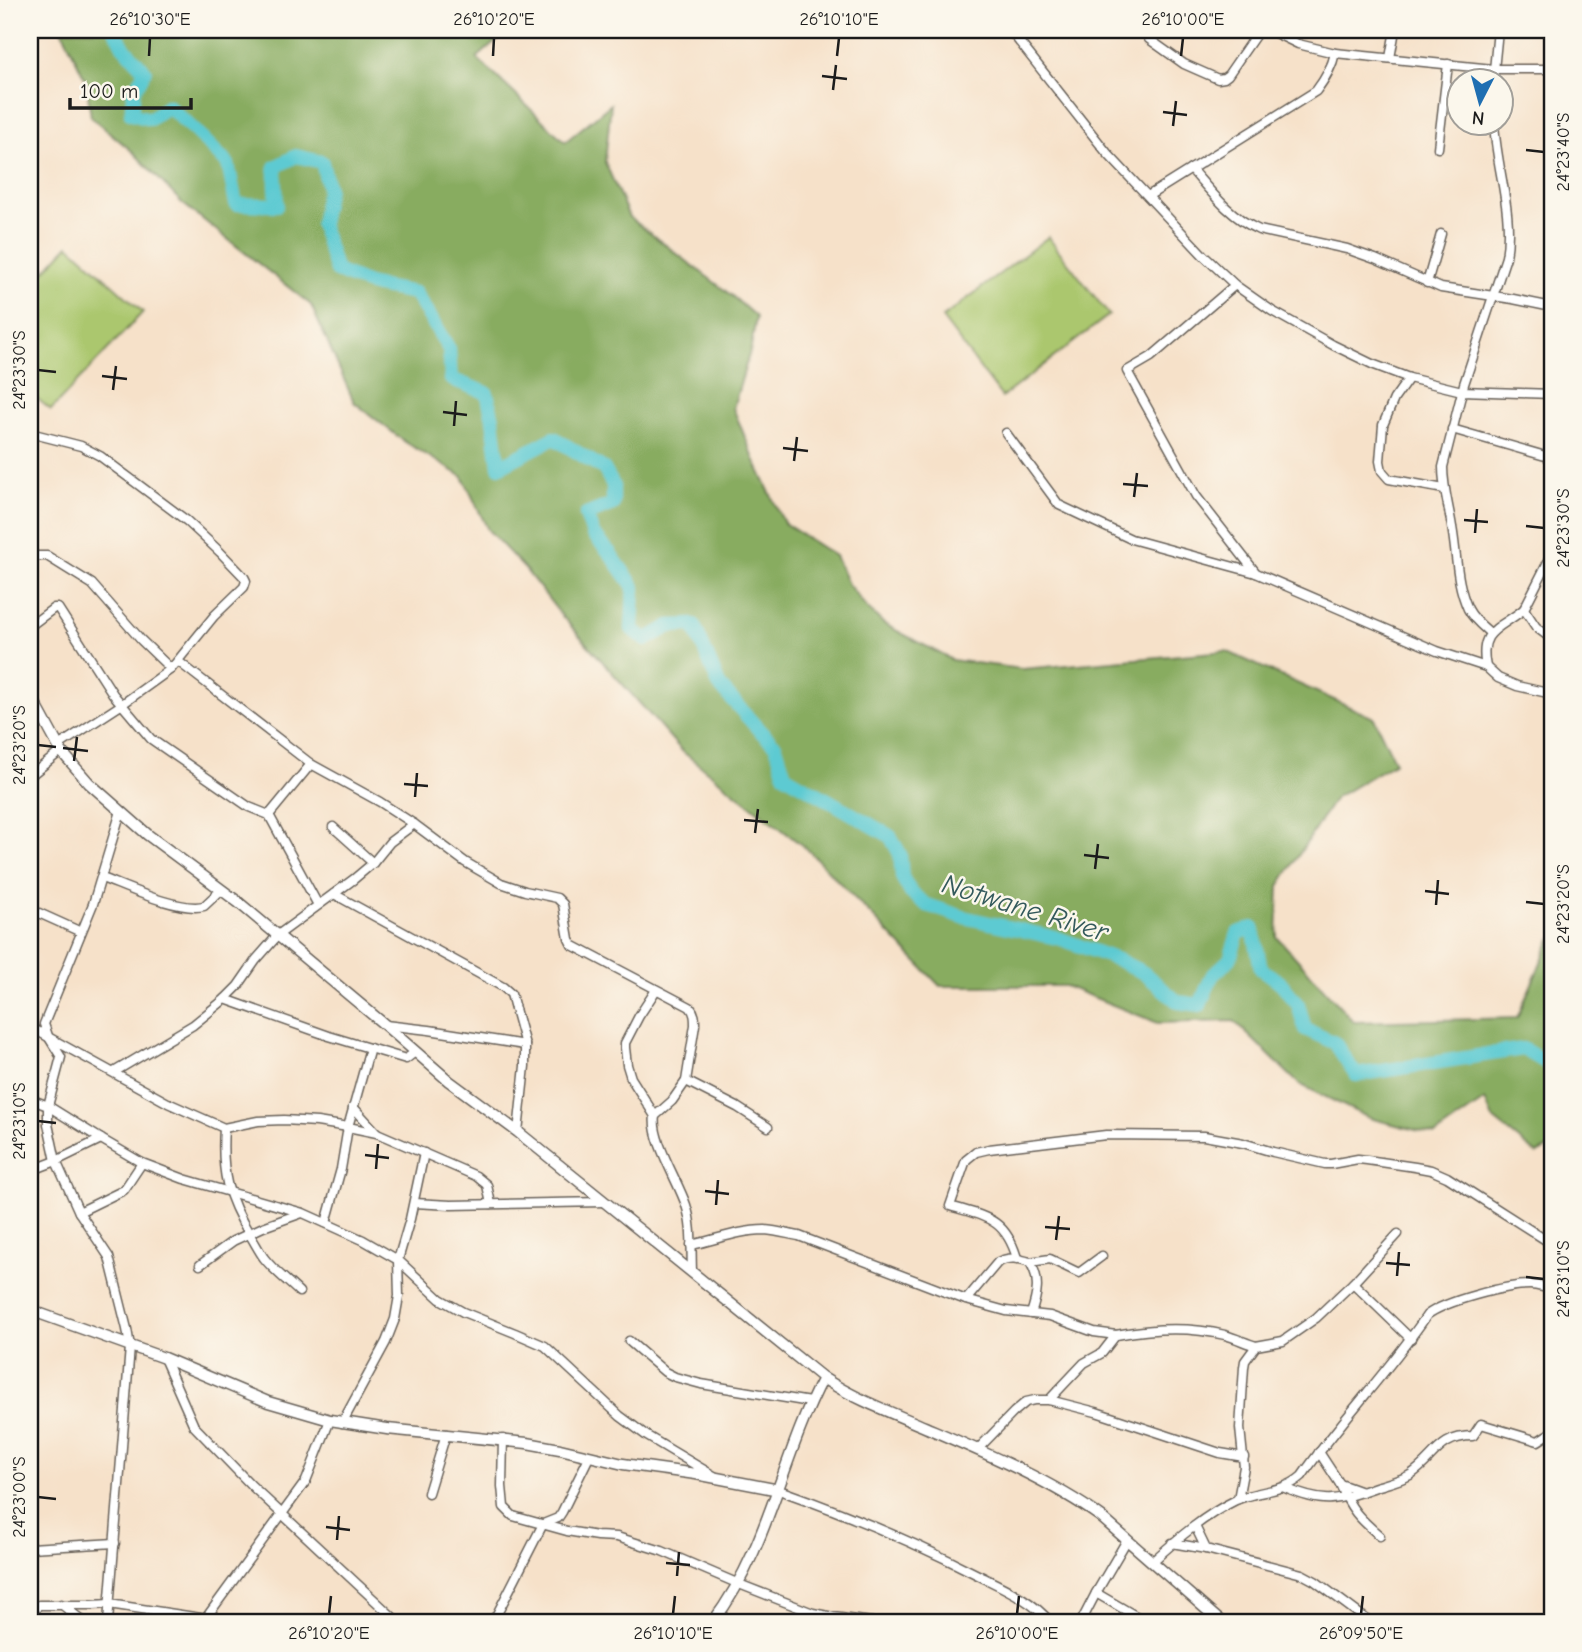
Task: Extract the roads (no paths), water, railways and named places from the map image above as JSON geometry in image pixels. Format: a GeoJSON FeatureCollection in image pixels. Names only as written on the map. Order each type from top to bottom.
{"type":"FeatureCollection","features":[{"type":"Feature","properties":{"kind":"street"},"geometry":{"type":"LineString","coordinates":[[1010,30],[1107,153],[1147,196],[1235,285],[1272,311],[1333,345],[1409,378],[1462,391],[1552,394]]}},
{"type":"Feature","properties":{"kind":"street"},"geometry":{"type":"LineString","coordinates":[[1149,39],[1184,64],[1218,79],[1228,75],[1257,33],[1243,30]]}},
{"type":"Feature","properties":{"kind":"street"},"geometry":{"type":"LineString","coordinates":[[1269,30],[1298,44],[1335,53],[1466,66]]}},
{"type":"Feature","properties":{"kind":"street"},"geometry":{"type":"LineString","coordinates":[[1390,58],[1395,30]]}},
{"type":"Feature","properties":{"kind":"street"},"geometry":{"type":"LineString","coordinates":[[1493,66],[1498,30]]}},
{"type":"Feature","properties":{"kind":"street"},"geometry":{"type":"LineString","coordinates":[[1147,196],[1316,91],[1327,77],[1335,53]]}},
{"type":"Feature","properties":{"kind":"street"},"geometry":{"type":"LineString","coordinates":[[1438,148],[1448,64]]}},
{"type":"Feature","properties":{"kind":"street"},"geometry":{"type":"LineString","coordinates":[[1516,69],[1552,69]]}},
{"type":"Feature","properties":{"kind":"street"},"geometry":{"type":"LineString","coordinates":[[1490,633],[1474,619],[1462,591],[1444,489],[1443,467],[1462,391],[1506,257],[1509,239],[1508,215],[1495,136]]}},
{"type":"Feature","properties":{"kind":"street"},"geometry":{"type":"LineString","coordinates":[[1191,169],[1222,205],[1248,225],[1271,233],[1347,249],[1441,288],[1552,307]]}},
{"type":"Feature","properties":{"kind":"street"},"geometry":{"type":"LineString","coordinates":[[1427,283],[1441,234]]}},
{"type":"Feature","properties":{"kind":"street"},"geometry":{"type":"LineString","coordinates":[[1235,285],[1151,357],[1127,371],[1196,496],[1256,573]]}},
{"type":"Feature","properties":{"kind":"street"},"geometry":{"type":"LineString","coordinates":[[1409,378],[1394,399],[1384,425],[1380,461],[1382,471],[1389,479],[1444,489]]}},
{"type":"Feature","properties":{"kind":"street"},"geometry":{"type":"LineString","coordinates":[[1452,429],[1552,458]]}},
{"type":"Feature","properties":{"kind":"street"},"geometry":{"type":"LineString","coordinates":[[30,433],[81,446],[100,456],[187,521],[246,581],[244,587],[215,616],[179,662],[60,749],[30,776]]}},
{"type":"Feature","properties":{"kind":"street"},"geometry":{"type":"LineString","coordinates":[[1006,433],[1059,505],[1131,539],[1256,573],[1437,651],[1486,667],[1498,678],[1517,686],[1552,694]]}},
{"type":"Feature","properties":{"kind":"street"},"geometry":{"type":"LineString","coordinates":[[1486,667],[1484,646],[1490,633],[1524,609],[1552,554]]}},
{"type":"Feature","properties":{"kind":"street"},"geometry":{"type":"LineString","coordinates":[[30,557],[47,556],[92,584],[141,640],[171,669]]}},
{"type":"Feature","properties":{"kind":"street"},"geometry":{"type":"LineString","coordinates":[[30,626],[54,608],[58,608],[121,705],[151,739],[249,807],[269,815],[318,905]]}},
{"type":"Feature","properties":{"kind":"street"},"geometry":{"type":"LineString","coordinates":[[1524,609],[1536,627],[1552,639]]}},
{"type":"Feature","properties":{"kind":"street"},"geometry":{"type":"LineString","coordinates":[[179,662],[312,764],[380,802],[465,862],[501,883],[561,900],[572,945],[694,1011],[695,1025],[686,1081],[654,1120],[659,1141],[686,1205],[690,1225],[692,1271]]}},
{"type":"Feature","properties":{"kind":"street"},"geometry":{"type":"LineString","coordinates":[[30,694],[60,749],[89,783],[148,835],[278,935],[449,1081],[518,1132],[823,1378],[860,1399],[978,1449],[1083,1504],[1221,1622]]}},
{"type":"Feature","properties":{"kind":"street"},"geometry":{"type":"LineString","coordinates":[[269,815],[312,764]]}},
{"type":"Feature","properties":{"kind":"street"},"geometry":{"type":"LineString","coordinates":[[108,1622],[130,1347],[109,1257],[79,1212],[56,1161],[48,1124],[48,1106],[61,1059],[48,1036],[45,1021],[93,904],[121,811]]}},
{"type":"Feature","properties":{"kind":"street"},"geometry":{"type":"LineString","coordinates":[[114,1072],[193,1025],[225,999],[278,935],[373,863],[390,842],[414,824]]}},
{"type":"Feature","properties":{"kind":"street"},"geometry":{"type":"LineString","coordinates":[[332,827],[373,863]]}},
{"type":"Feature","properties":{"kind":"street"},"geometry":{"type":"LineString","coordinates":[[102,878],[150,897],[191,907],[204,906],[221,890]]}},
{"type":"Feature","properties":{"kind":"street"},"geometry":{"type":"LineString","coordinates":[[334,894],[508,990],[515,1003],[525,1045],[518,1132]]}},
{"type":"Feature","properties":{"kind":"street"},"geometry":{"type":"LineString","coordinates":[[30,909],[81,932]]}},
{"type":"Feature","properties":{"kind":"street"},"geometry":{"type":"LineString","coordinates":[[656,990],[625,1043],[625,1056],[631,1078],[656,1115]]}},
{"type":"Feature","properties":{"kind":"street"},"geometry":{"type":"LineString","coordinates":[[225,999],[329,1036],[406,1059],[415,1052]]}},
{"type":"Feature","properties":{"kind":"street"},"geometry":{"type":"LineString","coordinates":[[385,1025],[525,1045]]}},
{"type":"Feature","properties":{"kind":"street"},"geometry":{"type":"LineString","coordinates":[[30,1027],[168,1103],[224,1128],[258,1121],[284,1120],[317,1122],[377,1133],[476,1176],[487,1185],[491,1204]]}},
{"type":"Feature","properties":{"kind":"street"},"geometry":{"type":"LineString","coordinates":[[326,1223],[341,1169],[353,1107],[370,1048]]}},
{"type":"Feature","properties":{"kind":"street"},"geometry":{"type":"LineString","coordinates":[[686,1081],[737,1107],[768,1127]]}},
{"type":"Feature","properties":{"kind":"street"},"geometry":{"type":"LineString","coordinates":[[30,1099],[48,1106],[142,1163],[184,1180],[303,1213],[363,1240],[398,1260],[440,1299],[463,1312],[544,1346],[620,1416],[656,1442],[719,1479]]}},
{"type":"Feature","properties":{"kind":"street"},"geometry":{"type":"LineString","coordinates":[[353,1107],[377,1133]]}},
{"type":"Feature","properties":{"kind":"street"},"geometry":{"type":"LineString","coordinates":[[224,1128],[223,1147],[228,1191],[233,1206],[265,1259],[299,1292]]}},
{"type":"Feature","properties":{"kind":"street"},"geometry":{"type":"LineString","coordinates":[[1017,1258],[1007,1233],[998,1224],[950,1206],[966,1160],[976,1152],[989,1149],[1107,1135],[1204,1136],[1325,1164],[1358,1159],[1431,1170],[1447,1177],[1552,1244]]}},
{"type":"Feature","properties":{"kind":"street"},"geometry":{"type":"LineString","coordinates":[[30,1171],[100,1139]]}},
{"type":"Feature","properties":{"kind":"street"},"geometry":{"type":"LineString","coordinates":[[342,1423],[386,1342],[395,1319],[399,1296],[398,1260],[424,1153]]}},
{"type":"Feature","properties":{"kind":"street"},"geometry":{"type":"LineString","coordinates":[[79,1212],[124,1190],[142,1163]]}},
{"type":"Feature","properties":{"kind":"street"},"geometry":{"type":"LineString","coordinates":[[414,1203],[451,1205],[604,1202]]}},
{"type":"Feature","properties":{"kind":"street"},"geometry":{"type":"LineString","coordinates":[[200,1265],[233,1241],[303,1213]]}},
{"type":"Feature","properties":{"kind":"street"},"geometry":{"type":"LineString","coordinates":[[691,1245],[749,1232],[780,1232],[817,1243],[966,1300],[1006,1311],[1050,1316],[1094,1332],[1116,1335],[1144,1329],[1188,1329],[1221,1334],[1256,1346],[1289,1338],[1316,1318],[1398,1234]]}},
{"type":"Feature","properties":{"kind":"street"},"geometry":{"type":"LineString","coordinates":[[966,1300],[998,1262],[1005,1259],[1017,1258],[1030,1262],[1050,1259],[1079,1273],[1102,1256]]}},
{"type":"Feature","properties":{"kind":"street"},"geometry":{"type":"LineString","coordinates":[[1030,1262],[1037,1276],[1038,1289],[1031,1314]]}},
{"type":"Feature","properties":{"kind":"street"},"geometry":{"type":"LineString","coordinates":[[1353,1283],[1411,1339]]}},
{"type":"Feature","properties":{"kind":"street"},"geometry":{"type":"LineString","coordinates":[[1152,1562],[1195,1526],[1238,1499],[1285,1488],[1302,1476],[1427,1315],[1443,1306],[1476,1295],[1514,1287],[1533,1285],[1552,1289]]}},
{"type":"Feature","properties":{"kind":"street"},"geometry":{"type":"LineString","coordinates":[[30,1310],[164,1358],[268,1402],[307,1415],[387,1429],[503,1439],[623,1464],[779,1490],[844,1513],[960,1565],[1013,1593],[1050,1622]]}},
{"type":"Feature","properties":{"kind":"street"},"geometry":{"type":"LineString","coordinates":[[1049,1399],[1084,1363],[1102,1353],[1116,1335]]}},
{"type":"Feature","properties":{"kind":"street"},"geometry":{"type":"LineString","coordinates":[[629,1341],[675,1377],[701,1384],[810,1402]]}},
{"type":"Feature","properties":{"kind":"street"},"geometry":{"type":"LineString","coordinates":[[1238,1499],[1244,1457],[1240,1429],[1244,1367],[1245,1361],[1256,1346]]}},
{"type":"Feature","properties":{"kind":"street"},"geometry":{"type":"LineString","coordinates":[[164,1358],[194,1426],[252,1486],[398,1622]]}},
{"type":"Feature","properties":{"kind":"street"},"geometry":{"type":"LineString","coordinates":[[713,1622],[739,1584],[779,1490],[810,1402],[823,1378]]}},
{"type":"Feature","properties":{"kind":"street"},"geometry":{"type":"LineString","coordinates":[[978,1449],[1027,1402],[1049,1399],[1220,1453],[1244,1457]]}},
{"type":"Feature","properties":{"kind":"street"},"geometry":{"type":"LineString","coordinates":[[205,1618],[306,1481],[330,1420]]}},
{"type":"Feature","properties":{"kind":"street"},"geometry":{"type":"LineString","coordinates":[[1285,1488],[1324,1500],[1346,1498],[1409,1475],[1443,1444],[1452,1438],[1473,1436],[1481,1424],[1538,1441],[1552,1432]]}},
{"type":"Feature","properties":{"kind":"street"},"geometry":{"type":"LineString","coordinates":[[428,1493],[446,1434]]}},
{"type":"Feature","properties":{"kind":"street"},"geometry":{"type":"LineString","coordinates":[[503,1439],[504,1507],[513,1516],[597,1536],[617,1537],[662,1551],[813,1613],[872,1622]]}},
{"type":"Feature","properties":{"kind":"street"},"geometry":{"type":"LineString","coordinates":[[1319,1452],[1359,1518],[1380,1536]]}},
{"type":"Feature","properties":{"kind":"street"},"geometry":{"type":"LineString","coordinates":[[493,1622],[542,1524],[558,1517],[562,1512],[589,1457]]}},
{"type":"Feature","properties":{"kind":"street"},"geometry":{"type":"LineString","coordinates":[[1340,1484],[1362,1492]]}},
{"type":"Feature","properties":{"kind":"street"},"geometry":{"type":"LineString","coordinates":[[1195,1526],[1206,1549]]}},
{"type":"Feature","properties":{"kind":"street"},"geometry":{"type":"LineString","coordinates":[[1081,1622],[1127,1540]]}},
{"type":"Feature","properties":{"kind":"street"},"geometry":{"type":"LineString","coordinates":[[30,1548],[115,1543]]}},
{"type":"Feature","properties":{"kind":"street"},"geometry":{"type":"LineString","coordinates":[[1172,1543],[1302,1574],[1370,1622]]}},
{"type":"Feature","properties":{"kind":"street"},"geometry":{"type":"LineString","coordinates":[[1096,1592],[1146,1622]]}},
{"type":"Feature","properties":{"kind":"street"},"geometry":{"type":"LineString","coordinates":[[61,1604],[84,1622]]}},
{"type":"Feature","properties":{"kind":"street"},"geometry":{"type":"LineString","coordinates":[[31,1622],[39,1605],[109,1604],[227,1622]]}},
{"type":"Feature","properties":{"kind":"waterway","name":"Notwane River"},"geometry":{"type":"LineString","coordinates":[[115,30],[123,46],[145,71],[134,91],[131,114],[150,119],[168,106],[228,164],[236,204],[277,205],[275,167],[296,156],[322,162],[328,188],[321,224],[336,271],[371,285],[415,293],[449,349],[451,379],[487,393],[499,467],[554,438],[604,469],[613,485],[613,504],[586,515],[593,534],[634,587],[632,629],[646,640],[670,626],[694,625],[719,685],[776,746],[785,775],[890,836],[900,854],[902,877],[911,893],[927,905],[963,917],[1061,939],[1118,960],[1144,973],[1178,1002],[1200,1005],[1212,976],[1230,959],[1238,933],[1253,928],[1261,969],[1281,983],[1298,1004],[1305,1029],[1335,1043],[1356,1075],[1523,1049],[1552,1066]]}}]}
